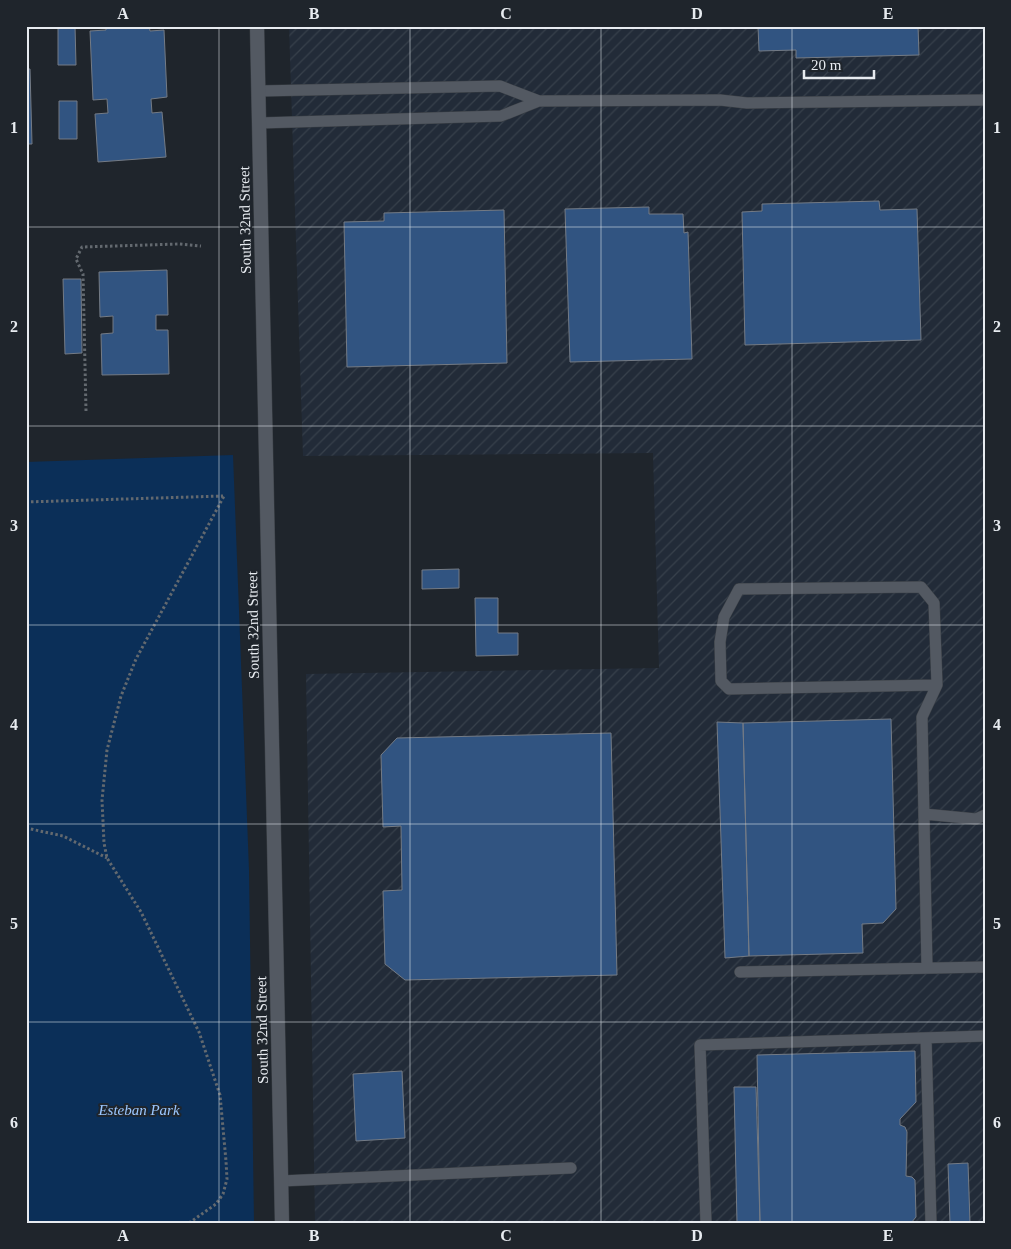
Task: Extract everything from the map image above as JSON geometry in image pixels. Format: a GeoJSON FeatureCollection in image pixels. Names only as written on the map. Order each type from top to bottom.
{"type":"FeatureCollection","features":[{"type":"Feature","properties":{"kind":"main road","name":"South 32nd Street"},"geometry":{"type":"LineString","coordinates":[[257,26],[282,1223]]}},
{"type":"Feature","properties":{"kind":"lane"},"geometry":{"type":"LineString","coordinates":[[258,92],[500,86],[539,100],[720,100],[747,103],[985,100]]}},
{"type":"Feature","properties":{"kind":"lane"},"geometry":{"type":"LineString","coordinates":[[259,123],[501,116],[539,100]]}},
{"type":"Feature","properties":{"kind":"lane"},"geometry":{"type":"LineString","coordinates":[[926,968],[922,717],[937,685],[934,603],[921,587],[739,589],[724,617],[719,662],[720,681],[729,690],[937,685]]}},
{"type":"Feature","properties":{"kind":"lane"},"geometry":{"type":"LineString","coordinates":[[924,814],[976,819],[985,815]]}},
{"type":"Feature","properties":{"kind":"lane"},"geometry":{"type":"LineString","coordinates":[[740,972],[985,967]]}},
{"type":"Feature","properties":{"kind":"lane"},"geometry":{"type":"LineString","coordinates":[[706,1223],[700,1045],[985,1036]]}},
{"type":"Feature","properties":{"kind":"lane"},"geometry":{"type":"LineString","coordinates":[[926,1038],[930,1223]]}},
{"type":"Feature","properties":{"kind":"lane"},"geometry":{"type":"LineString","coordinates":[[281,1181],[571,1168]]}},
{"type":"Feature","properties":{"kind":"path"},"geometry":{"type":"LineString","coordinates":[[86,411],[83,274],[76,259],[82,247],[179,244],[201,246]]}},
{"type":"Feature","properties":{"kind":"path"},"geometry":{"type":"LineString","coordinates":[[26,502],[224,496],[136,659],[121,696],[106,750],[102,800],[107,858],[141,912],[199,1032],[220,1095],[227,1178],[223,1194],[216,1204],[189,1223]]}},
{"type":"Feature","properties":{"kind":"path"},"geometry":{"type":"LineString","coordinates":[[26,828],[63,836],[107,858]]}},
{"type":"Feature","properties":{"kind":"shaded area"},"geometry":{"type":"Polygon","coordinates":[[[289,26],[985,26],[985,1223],[315,1223],[306,674],[659,668],[653,453],[303,456],[289,26]]]}},
{"type":"Feature","properties":{"kind":"green space","name":"Esteban Park"},"geometry":{"type":"Polygon","coordinates":[[[233,455],[249,870],[254,1223],[26,1223],[26,462],[233,455]]]}},
{"type":"Feature","properties":{"kind":"building"},"geometry":{"type":"Polygon","coordinates":[[[58,26],[75,26],[76,65],[58,65],[58,26]]]}},
{"type":"Feature","properties":{"kind":"building"},"geometry":{"type":"Polygon","coordinates":[[[106,26],[149,26],[150,31],[164,30],[167,97],[151,99],[152,113],[162,112],[166,157],[98,162],[95,114],[108,113],[107,99],[93,100],[90,31],[106,30],[106,26]]]}},
{"type":"Feature","properties":{"kind":"building"},"geometry":{"type":"Polygon","coordinates":[[[758,26],[918,26],[919,55],[796,58],[796,50],[759,51],[758,26]]]}},
{"type":"Feature","properties":{"kind":"building"},"geometry":{"type":"Polygon","coordinates":[[[26,69],[30,69],[32,144],[26,144],[26,69]]]}},
{"type":"Feature","properties":{"kind":"building"},"geometry":{"type":"Polygon","coordinates":[[[59,101],[77,101],[77,139],[59,139],[59,101]]]}},
{"type":"Feature","properties":{"kind":"building"},"geometry":{"type":"Polygon","coordinates":[[[879,201],[880,210],[917,209],[921,340],[745,345],[742,212],[762,211],[762,204],[879,201]]]}},
{"type":"Feature","properties":{"kind":"building"},"geometry":{"type":"Polygon","coordinates":[[[649,207],[649,214],[683,214],[684,233],[688,232],[692,359],[570,362],[565,209],[649,207]]]}},
{"type":"Feature","properties":{"kind":"building"},"geometry":{"type":"Polygon","coordinates":[[[504,210],[507,363],[347,367],[344,222],[384,221],[384,213],[504,210]]]}},
{"type":"Feature","properties":{"kind":"building"},"geometry":{"type":"Polygon","coordinates":[[[167,270],[168,315],[156,315],[156,330],[168,330],[169,374],[102,375],[101,334],[113,333],[113,316],[100,317],[99,272],[167,270]]]}},
{"type":"Feature","properties":{"kind":"building"},"geometry":{"type":"Polygon","coordinates":[[[63,279],[81,279],[82,353],[65,354],[63,279]]]}},
{"type":"Feature","properties":{"kind":"building"},"geometry":{"type":"Polygon","coordinates":[[[459,569],[459,588],[422,589],[422,570],[459,569]]]}},
{"type":"Feature","properties":{"kind":"building"},"geometry":{"type":"Polygon","coordinates":[[[475,598],[498,598],[498,633],[518,633],[518,655],[476,656],[475,598]]]}},
{"type":"Feature","properties":{"kind":"building"},"geometry":{"type":"Polygon","coordinates":[[[891,719],[896,909],[883,923],[862,924],[863,953],[749,956],[743,723],[891,719]]]}},
{"type":"Feature","properties":{"kind":"building"},"geometry":{"type":"Polygon","coordinates":[[[717,722],[743,723],[749,956],[725,958],[717,722]]]}},
{"type":"Feature","properties":{"kind":"building"},"geometry":{"type":"Polygon","coordinates":[[[611,733],[617,975],[405,980],[385,964],[383,891],[402,890],[401,826],[383,827],[381,755],[397,738],[611,733]]]}},
{"type":"Feature","properties":{"kind":"building"},"geometry":{"type":"Polygon","coordinates":[[[915,1051],[916,1102],[900,1119],[900,1125],[905,1127],[907,1132],[906,1176],[912,1177],[915,1180],[916,1217],[911,1223],[760,1223],[757,1055],[915,1051]]]}},
{"type":"Feature","properties":{"kind":"building"},"geometry":{"type":"Polygon","coordinates":[[[402,1071],[405,1138],[356,1141],[353,1074],[402,1071]]]}},
{"type":"Feature","properties":{"kind":"building"},"geometry":{"type":"Polygon","coordinates":[[[734,1087],[756,1087],[760,1223],[737,1223],[734,1087]]]}},
{"type":"Feature","properties":{"kind":"building"},"geometry":{"type":"Polygon","coordinates":[[[968,1163],[970,1223],[950,1223],[948,1164],[968,1163]]]}}]}
